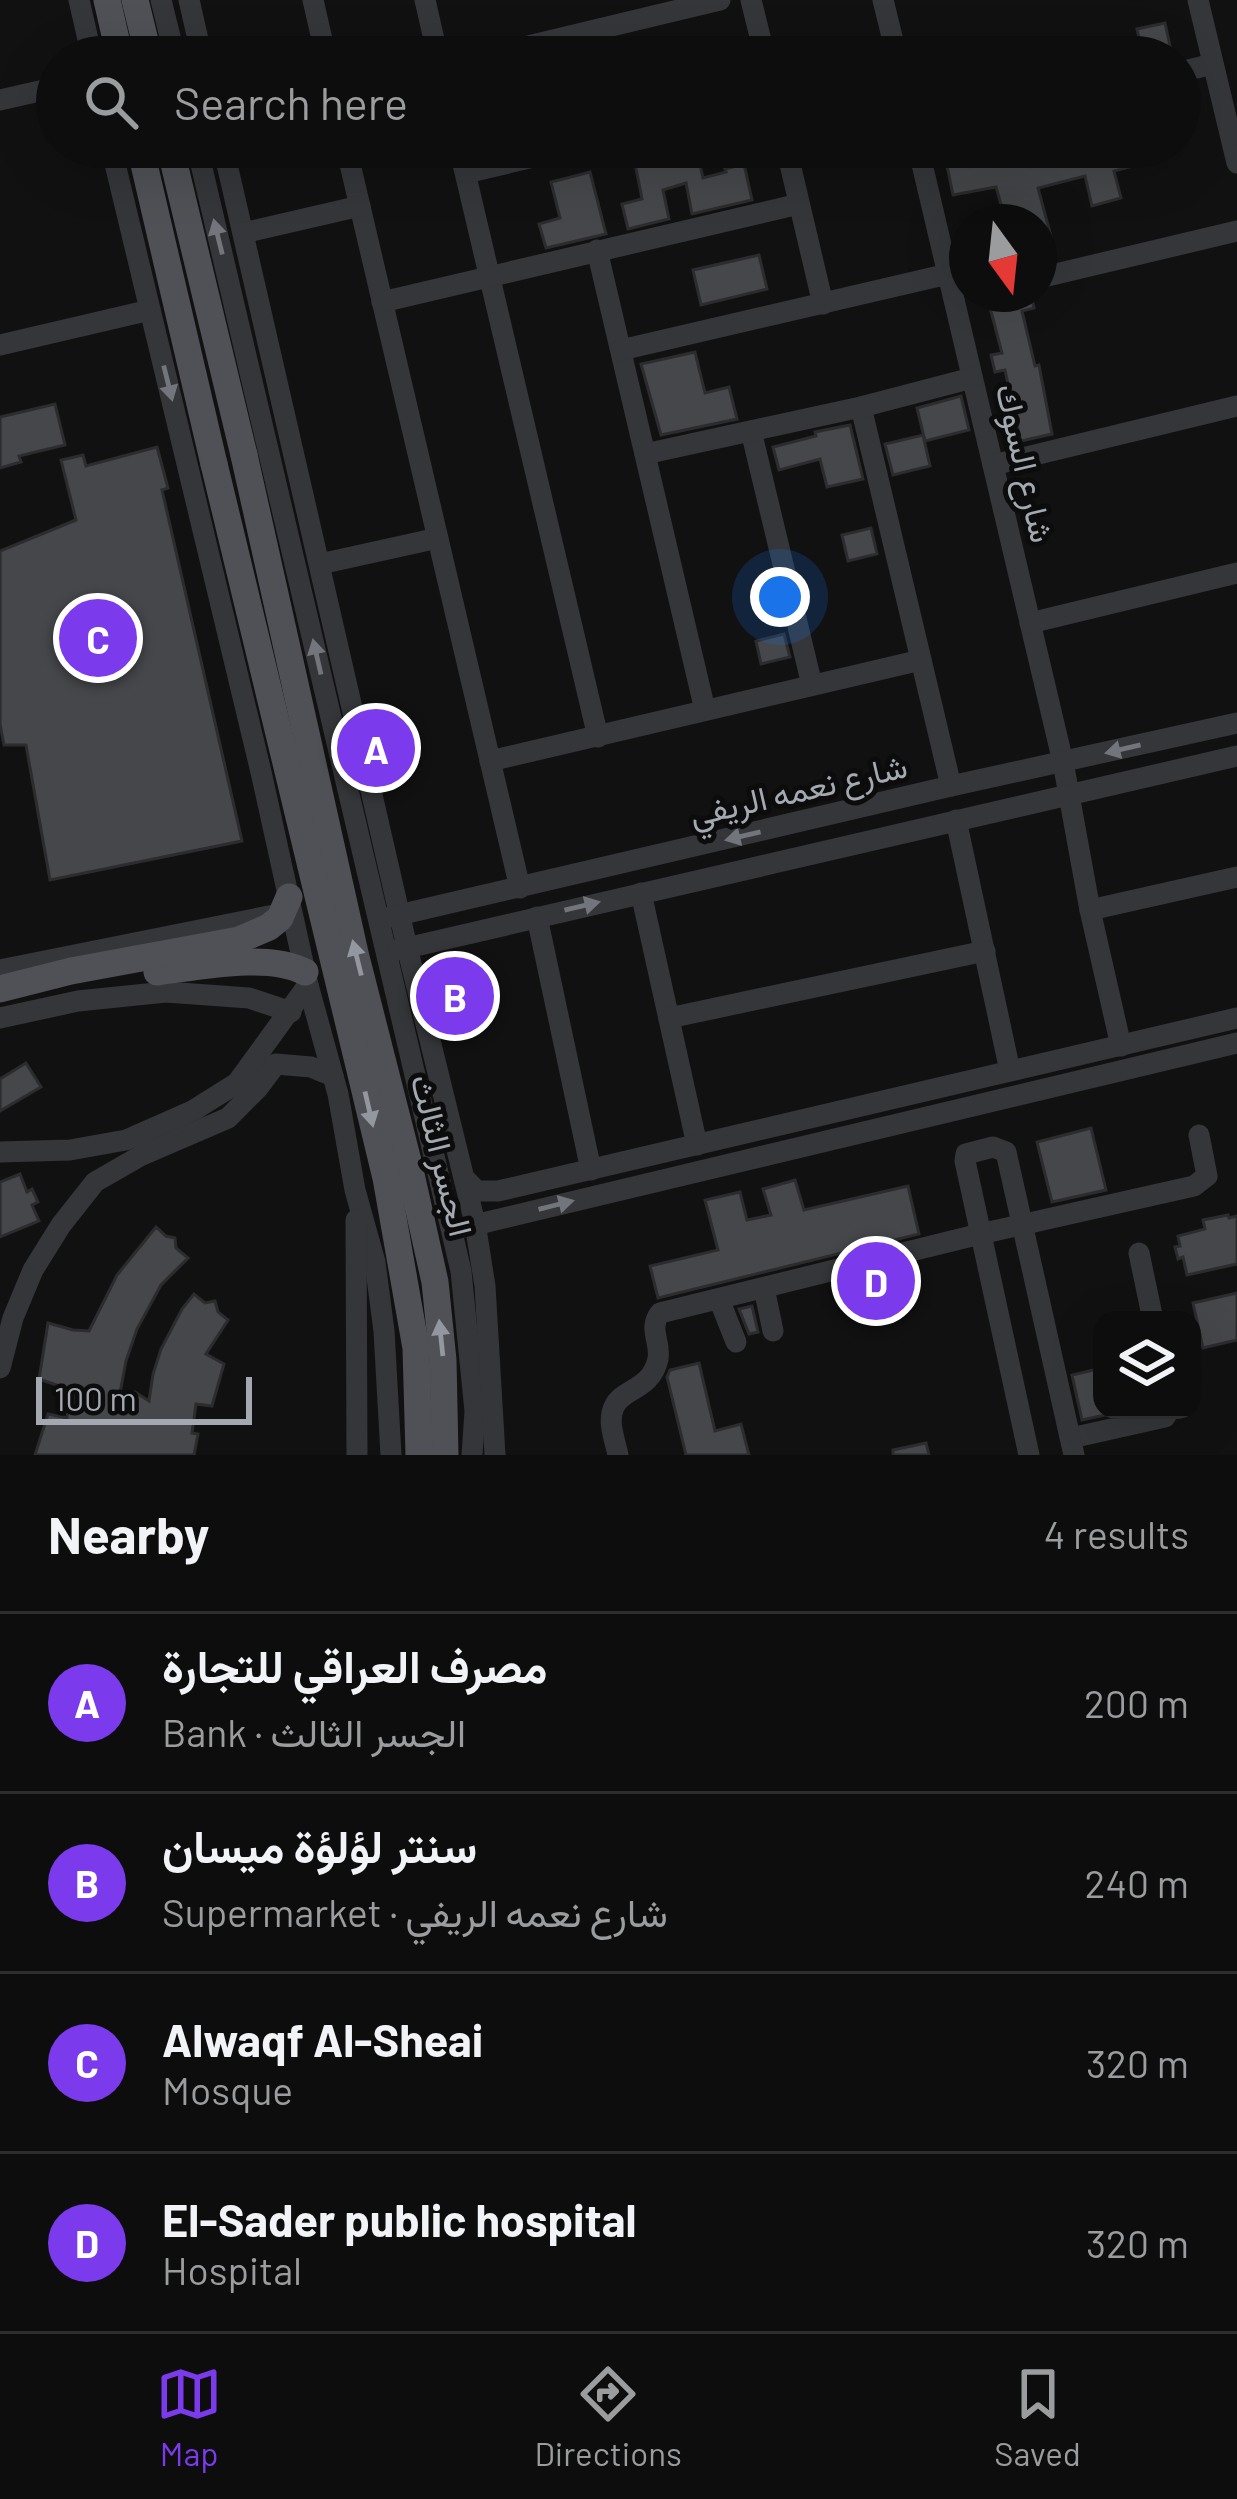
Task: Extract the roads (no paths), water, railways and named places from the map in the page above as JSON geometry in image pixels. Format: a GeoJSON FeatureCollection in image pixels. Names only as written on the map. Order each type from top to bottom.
{"type":"FeatureCollection","features":[{"type":"Feature","properties":{"kind":"main road"},"geometry":{"type":"LineString","coordinates":[[107,0],[115,36]]}},
{"type":"Feature","properties":{"kind":"main road"},"geometry":{"type":"LineString","coordinates":[[135,0],[144,36]]}},
{"type":"Feature","properties":{"kind":"main road","name":"الجسر الثالث"},"geometry":{"type":"LineString","coordinates":[[145,168],[386,1178],[416,1348],[419,1455]]}},
{"type":"Feature","properties":{"kind":"main road","name":"الجسر الثالث"},"geometry":{"type":"LineString","coordinates":[[175,168],[355,953],[428,1244],[443,1360],[445,1455]]}},
{"type":"Feature","properties":{"kind":"main road"},"geometry":{"type":"LineString","coordinates":[[0,989],[239,940],[280,918],[288,897]]}},
{"type":"Feature","properties":{"kind":"main road"},"geometry":{"type":"LineString","coordinates":[[0,1004],[82,983],[223,965],[293,966],[308,985]]}},
{"type":"Feature","properties":{"kind":"street"},"geometry":{"type":"LineString","coordinates":[[79,0],[87,36]]}},
{"type":"Feature","properties":{"kind":"street"},"geometry":{"type":"LineString","coordinates":[[161,0],[170,36]]}},
{"type":"Feature","properties":{"kind":"street"},"geometry":{"type":"LineString","coordinates":[[188,0],[197,36]]}},
{"type":"Feature","properties":{"kind":"street"},"geometry":{"type":"LineString","coordinates":[[313,0],[321,36]]}},
{"type":"Feature","properties":{"kind":"street"},"geometry":{"type":"LineString","coordinates":[[425,0],[433,36]]}},
{"type":"Feature","properties":{"kind":"street"},"geometry":{"type":"LineString","coordinates":[[570,36],[720,0]]}},
{"type":"Feature","properties":{"kind":"street"},"geometry":{"type":"LineString","coordinates":[[752,0],[760,36]]}},
{"type":"Feature","properties":{"kind":"street"},"geometry":{"type":"LineString","coordinates":[[883,0],[892,36]]}},
{"type":"Feature","properties":{"kind":"street"},"geometry":{"type":"LineString","coordinates":[[1198,0],[1237,163]]}},
{"type":"Feature","properties":{"kind":"street"},"geometry":{"type":"LineString","coordinates":[[1201,67],[1214,64]]}},
{"type":"Feature","properties":{"kind":"street"},"geometry":{"type":"LineString","coordinates":[[0,100],[36,92]]}},
{"type":"Feature","properties":{"kind":"street"},"geometry":{"type":"LineString","coordinates":[[116,168],[375,1262],[382,1300],[392,1455]]}},
{"type":"Feature","properties":{"kind":"street"},"geometry":{"type":"LineString","coordinates":[[202,168],[368,876],[396,956],[437,1118],[475,1411],[472,1455]]}},
{"type":"Feature","properties":{"kind":"street"},"geometry":{"type":"LineString","coordinates":[[228,168],[401,916],[391,984],[381,1002],[361,1014],[326,1012],[308,985]]}},
{"type":"Feature","properties":{"kind":"street"},"geometry":{"type":"LineString","coordinates":[[351,168],[520,888]]}},
{"type":"Feature","properties":{"kind":"street"},"geometry":{"type":"LineString","coordinates":[[465,168],[598,737]]}},
{"type":"Feature","properties":{"kind":"street"},"geometry":{"type":"LineString","coordinates":[[466,173],[487,168]]}},
{"type":"Feature","properties":{"kind":"street"},"geometry":{"type":"LineString","coordinates":[[791,168],[823,304]]}},
{"type":"Feature","properties":{"kind":"street","name":"شارع السوك"},"geometry":{"type":"LineString","coordinates":[[923,168],[948,274]]}},
{"type":"Feature","properties":{"kind":"street"},"geometry":{"type":"LineString","coordinates":[[382,302],[800,204]]}},
{"type":"Feature","properties":{"kind":"street"},"geometry":{"type":"LineString","coordinates":[[243,233],[360,206]]}},
{"type":"Feature","properties":{"kind":"street"},"geometry":{"type":"LineString","coordinates":[[1057,274],[1237,231]]}},
{"type":"Feature","properties":{"kind":"street"},"geometry":{"type":"LineString","coordinates":[[597,250],[705,710]]}},
{"type":"Feature","properties":{"kind":"street"},"geometry":{"type":"LineString","coordinates":[[621,350],[948,274]]}},
{"type":"Feature","properties":{"kind":"street"},"geometry":{"type":"LineString","coordinates":[[235,304],[259,298]]}},
{"type":"Feature","properties":{"kind":"street"},"geometry":{"type":"LineString","coordinates":[[0,345],[151,310]]}},
{"type":"Feature","properties":{"kind":"street","name":"شارع السوك"},"geometry":{"type":"LineString","coordinates":[[965,312],[972,378],[1063,762],[1121,1046]]}},
{"type":"Feature","properties":{"kind":"street"},"geometry":{"type":"LineString","coordinates":[[645,454],[972,378]]}},
{"type":"Feature","properties":{"kind":"street"},"geometry":{"type":"LineString","coordinates":[[993,465],[1237,406]]}},
{"type":"Feature","properties":{"kind":"street"},"geometry":{"type":"LineString","coordinates":[[860,407],[951,786]]}},
{"type":"Feature","properties":{"kind":"street"},"geometry":{"type":"LineString","coordinates":[[752,431],[812,686]]}},
{"type":"Feature","properties":{"kind":"street"},"geometry":{"type":"LineString","coordinates":[[320,564],[438,538]]}},
{"type":"Feature","properties":{"kind":"street"},"geometry":{"type":"LineString","coordinates":[[1030,622],[1237,573]]}},
{"type":"Feature","properties":{"kind":"street"},"geometry":{"type":"LineString","coordinates":[[490,761],[921,660]]}},
{"type":"Feature","properties":{"kind":"street","name":"شارع نعمه الريفي"},"geometry":{"type":"LineString","coordinates":[[377,910],[387,917],[401,916],[1237,723]]}},
{"type":"Feature","properties":{"kind":"street"},"geometry":{"type":"LineString","coordinates":[[261,772],[277,808],[290,819],[312,820],[334,808],[341,772],[339,751]]}},
{"type":"Feature","properties":{"kind":"street","name":"شارع نعمه الريفي"},"geometry":{"type":"LineString","coordinates":[[396,956],[641,892],[1237,756]]}},
{"type":"Feature","properties":{"kind":"street"},"geometry":{"type":"LineString","coordinates":[[956,820],[1010,1071]]}},
{"type":"Feature","properties":{"kind":"street"},"geometry":{"type":"LineString","coordinates":[[0,970],[278,914],[298,867],[320,856],[356,860],[368,876]]}},
{"type":"Feature","properties":{"kind":"street"},"geometry":{"type":"LineString","coordinates":[[1090,910],[1237,877]]}},
{"type":"Feature","properties":{"kind":"street"},"geometry":{"type":"LineString","coordinates":[[641,892],[697,1145]]}},
{"type":"Feature","properties":{"kind":"street"},"geometry":{"type":"LineString","coordinates":[[536,917],[591,1169]]}},
{"type":"Feature","properties":{"kind":"street"},"geometry":{"type":"LineString","coordinates":[[669,1018],[985,951]]}},
{"type":"Feature","properties":{"kind":"street"},"geometry":{"type":"LineString","coordinates":[[396,956],[418,1079]]}},
{"type":"Feature","properties":{"kind":"street"},"geometry":{"type":"LineString","coordinates":[[0,1152],[70,1150],[126,1140],[194,1110],[237,1083],[308,985]]}},
{"type":"Feature","properties":{"kind":"street"},"geometry":{"type":"LineString","coordinates":[[0,1018],[78,1001],[166,992],[249,998],[291,1012]]}},
{"type":"Feature","properties":{"kind":"street"},"geometry":{"type":"LineString","coordinates":[[507,1217],[491,1216],[484,1208],[486,1197],[1237,1018]]}},
{"type":"Feature","properties":{"kind":"street"},"geometry":{"type":"LineString","coordinates":[[458,1255],[458,1237],[475,1223],[1237,1043]]}},
{"type":"Feature","properties":{"kind":"street"},"geometry":{"type":"LineString","coordinates":[[335,1085],[348,1066],[371,1055],[396,1054],[405,1059],[464,1178],[485,1286],[495,1455]]}},
{"type":"Feature","properties":{"kind":"street"},"geometry":{"type":"LineString","coordinates":[[0,1368],[13,1318],[33,1270],[95,1182],[142,1155],[228,1118],[276,1064],[310,1067],[335,1085]]}},
{"type":"Feature","properties":{"kind":"street"},"geometry":{"type":"LineString","coordinates":[[972,1080],[978,1103]]}},
{"type":"Feature","properties":{"kind":"street"},"geometry":{"type":"LineString","coordinates":[[619,1455],[612,1410],[617,1401],[648,1380],[659,1356],[654,1320],[660,1313],[1194,1186],[1207,1176],[1199,1135]]}},
{"type":"Feature","properties":{"kind":"street"},"geometry":{"type":"LineString","coordinates":[[1029,1455],[965,1161],[972,1151],[993,1147],[1006,1152],[1072,1447],[1159,1419]]}},
{"type":"Feature","properties":{"kind":"street"},"geometry":{"type":"LineString","coordinates":[[70,1150],[95,1182]]}},
{"type":"Feature","properties":{"kind":"street"},"geometry":{"type":"LineString","coordinates":[[464,1178],[477,1191],[498,1191]]}},
{"type":"Feature","properties":{"kind":"street"},"geometry":{"type":"LineString","coordinates":[[355,1190],[357,1455]]}},
{"type":"Feature","properties":{"kind":"street"},"geometry":{"type":"LineString","coordinates":[[1138,1253],[1151,1311]]}},
{"type":"Feature","properties":{"kind":"street"},"geometry":{"type":"LineString","coordinates":[[764,1288],[773,1331]]}},
{"type":"Feature","properties":{"kind":"street"},"geometry":{"type":"LineString","coordinates":[[719,1299],[736,1342]]}},
{"type":"Feature","properties":{"kind":"place","name":"Alwaqf Al-Sheai"},"geometry":{"type":"Point","coordinates":[98,638]}},
{"type":"Feature","properties":{"kind":"place","name":"مصرف العراقي للتجارة"},"geometry":{"type":"Point","coordinates":[376,748]}},
{"type":"Feature","properties":{"kind":"place","name":"سنتر لؤلؤة ميسان"},"geometry":{"type":"Point","coordinates":[455,996]}},
{"type":"Feature","properties":{"kind":"place","name":"El-Sader public hospital"},"geometry":{"type":"Point","coordinates":[876,1281]}}]}
